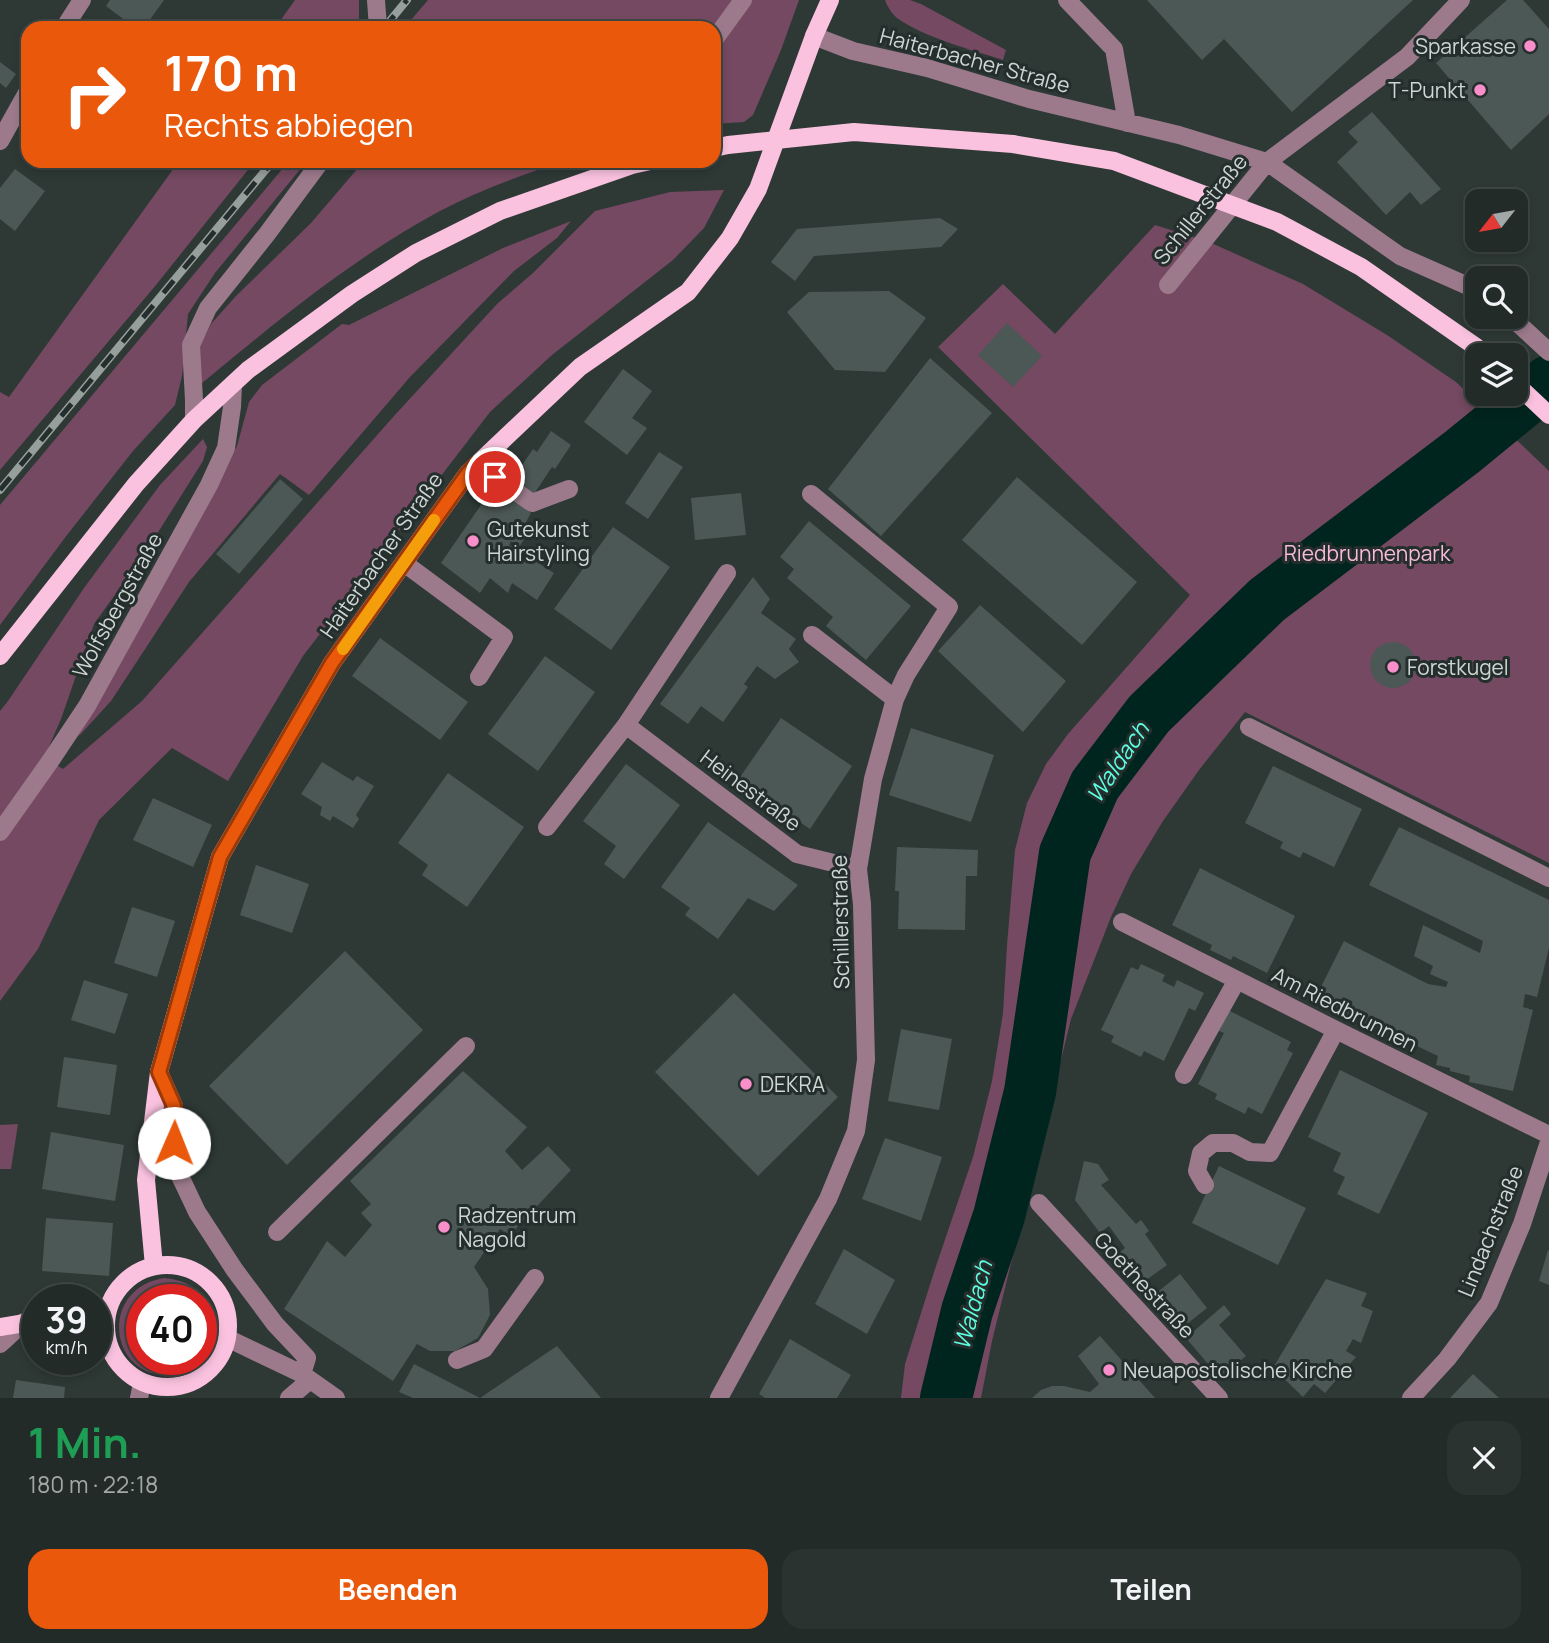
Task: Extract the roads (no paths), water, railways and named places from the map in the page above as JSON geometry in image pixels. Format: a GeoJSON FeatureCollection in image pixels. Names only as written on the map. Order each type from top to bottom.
{"type":"FeatureCollection","features":[{"type":"Feature","properties":{"kind":"main road","name":"Haiterbacher Straße"},"geometry":{"type":"LineString","coordinates":[[154,1266],[146,1180],[159,1072],[220,857],[332,663],[468,473],[580,367],[688,292],[730,238],[758,189],[814,36],[830,0]]}},
{"type":"Feature","properties":{"kind":"main road"},"geometry":{"type":"LineString","coordinates":[[721,146],[854,132],[1013,144],[1114,161],[1289,228],[1361,267],[1470,343]]}},
{"type":"Feature","properties":{"kind":"main road"},"geometry":{"type":"LineString","coordinates":[[0,656],[136,484],[194,421],[248,370],[352,294],[416,253],[500,211],[623,168]]}},
{"type":"Feature","properties":{"kind":"main road"},"geometry":{"type":"LineString","coordinates":[[1528,395],[1549,415]]}},
{"type":"Feature","properties":{"kind":"main road"},"geometry":{"type":"LineString","coordinates":[[112,1299],[124,1282],[143,1270],[154,1266],[180,1267],[193,1271],[214,1288],[226,1312],[228,1325],[222,1353],[213,1366],[195,1381],[173,1388],[140,1390],[112,1353]]}},
{"type":"Feature","properties":{"kind":"main road"},"geometry":{"type":"LineString","coordinates":[[0,1326],[21,1323]]}},
{"type":"Feature","properties":{"kind":"street"},"geometry":{"type":"LineString","coordinates":[[68,21],[82,0]]}},
{"type":"Feature","properties":{"kind":"street"},"geometry":{"type":"LineString","coordinates":[[376,0],[378,21]]}},
{"type":"Feature","properties":{"kind":"street"},"geometry":{"type":"LineString","coordinates":[[721,30],[743,0]]}},
{"type":"Feature","properties":{"kind":"street"},"geometry":{"type":"LineString","coordinates":[[1067,0],[1114,49],[1126,123]]}},
{"type":"Feature","properties":{"kind":"street"},"geometry":{"type":"LineString","coordinates":[[1267,162],[1407,57],[1461,0]]}},
{"type":"Feature","properties":{"kind":"street","name":"Haiterbacher Straße"},"geometry":{"type":"LineString","coordinates":[[814,36],[853,51],[927,68],[1029,99],[1179,135],[1267,162],[1400,256],[1465,285]]}},
{"type":"Feature","properties":{"kind":"street"},"geometry":{"type":"LineString","coordinates":[[0,141],[21,104]]}},
{"type":"Feature","properties":{"kind":"street","name":"Schillerstraße"},"geometry":{"type":"LineString","coordinates":[[1168,285],[1267,162]]}},
{"type":"Feature","properties":{"kind":"street"},"geometry":{"type":"LineString","coordinates":[[194,421],[191,345],[208,308],[316,168]]}},
{"type":"Feature","properties":{"kind":"street"},"geometry":{"type":"LineString","coordinates":[[1524,329],[1549,352]]}},
{"type":"Feature","properties":{"kind":"street","name":"Wolfsbergstraße"},"geometry":{"type":"LineString","coordinates":[[0,832],[86,706],[209,485],[226,448],[233,384]]}},
{"type":"Feature","properties":{"kind":"street"},"geometry":{"type":"LineString","coordinates":[[477,464],[532,503],[569,489]]}},
{"type":"Feature","properties":{"kind":"street","name":"Schillerstraße"},"geometry":{"type":"LineString","coordinates":[[719,1398],[828,1199],[856,1131],[866,1060],[862,904],[858,869],[873,779],[895,699],[906,675],[949,607],[811,495]]}},
{"type":"Feature","properties":{"kind":"street"},"geometry":{"type":"LineString","coordinates":[[404,563],[504,637],[479,677]]}},
{"type":"Feature","properties":{"kind":"street"},"geometry":{"type":"LineString","coordinates":[[547,827],[626,725],[727,573]]}},
{"type":"Feature","properties":{"kind":"street"},"geometry":{"type":"LineString","coordinates":[[812,635],[895,699]]}},
{"type":"Feature","properties":{"kind":"street","name":"Heinestraße"},"geometry":{"type":"LineString","coordinates":[[626,725],[797,854],[858,869]]}},
{"type":"Feature","properties":{"kind":"street"},"geometry":{"type":"LineString","coordinates":[[1249,727],[1549,878]]}},
{"type":"Feature","properties":{"kind":"street","name":"Am Riedbrunnen"},"geometry":{"type":"LineString","coordinates":[[1122,922],[1549,1135]]}},
{"type":"Feature","properties":{"kind":"street"},"geometry":{"type":"LineString","coordinates":[[1184,1075],[1237,980]]}},
{"type":"Feature","properties":{"kind":"street"},"geometry":{"type":"LineString","coordinates":[[1205,1185],[1198,1171],[1201,1153],[1213,1143],[1233,1143],[1250,1152],[1270,1153],[1336,1030]]}},
{"type":"Feature","properties":{"kind":"street"},"geometry":{"type":"LineString","coordinates":[[277,1232],[466,1046]]}},
{"type":"Feature","properties":{"kind":"street"},"geometry":{"type":"LineString","coordinates":[[159,1072],[174,1106],[174,1143],[180,1176],[197,1212],[234,1269],[275,1324],[307,1358],[306,1377],[289,1398]]}},
{"type":"Feature","properties":{"kind":"street","name":"Lindachstraße"},"geometry":{"type":"LineString","coordinates":[[1411,1398],[1447,1359],[1489,1303],[1522,1224],[1549,1142]]}},
{"type":"Feature","properties":{"kind":"street","name":"Goethestraße"},"geometry":{"type":"LineString","coordinates":[[1039,1203],[1219,1398]]}},
{"type":"Feature","properties":{"kind":"street"},"geometry":{"type":"LineString","coordinates":[[457,1360],[484,1349],[535,1278]]}},
{"type":"Feature","properties":{"kind":"street"},"geometry":{"type":"LineString","coordinates":[[0,1344],[21,1329]]}},
{"type":"Feature","properties":{"kind":"street"},"geometry":{"type":"LineString","coordinates":[[227,1338],[306,1377],[336,1398]]}},
{"type":"Feature","properties":{"kind":"waterway","name":"Waldach"},"geometry":{"type":"LineString","coordinates":[[946,1398],[967,1311],[999,1216],[1030,1092],[1065,853],[1095,785],[1149,714],[1267,600],[1462,452],[1549,381]]}},
{"type":"Feature","properties":{"kind":"railway"},"geometry":{"type":"LineString","coordinates":[[390,21],[407,0]]}},
{"type":"Feature","properties":{"kind":"railway"},"geometry":{"type":"LineString","coordinates":[[0,490],[267,168]]}},
{"type":"Feature","properties":{"kind":"place","name":"Sparkasse"},"geometry":{"type":"Point","coordinates":[1530,46]}},
{"type":"Feature","properties":{"kind":"place","name":"T-Punkt"},"geometry":{"type":"Point","coordinates":[1480,90]}},
{"type":"Feature","properties":{"kind":"place","name":"Gutekunst Hairstyling"},"geometry":{"type":"Point","coordinates":[473,541]}},
{"type":"Feature","properties":{"kind":"place","name":"Forstkugel"},"geometry":{"type":"Point","coordinates":[1393,667]}},
{"type":"Feature","properties":{"kind":"place","name":"DEKRA"},"geometry":{"type":"Point","coordinates":[746,1084]}},
{"type":"Feature","properties":{"kind":"place","name":"Radzentrum Nagold"},"geometry":{"type":"Point","coordinates":[444,1227]}},
{"type":"Feature","properties":{"kind":"place","name":"Neuapostolische Kirche"},"geometry":{"type":"Point","coordinates":[1109,1370]}},
{"type":"Feature","properties":{"kind":"park label","name":"Riedbrunnenpark"},"geometry":{"type":"Point","coordinates":[1367,553]}}]}
